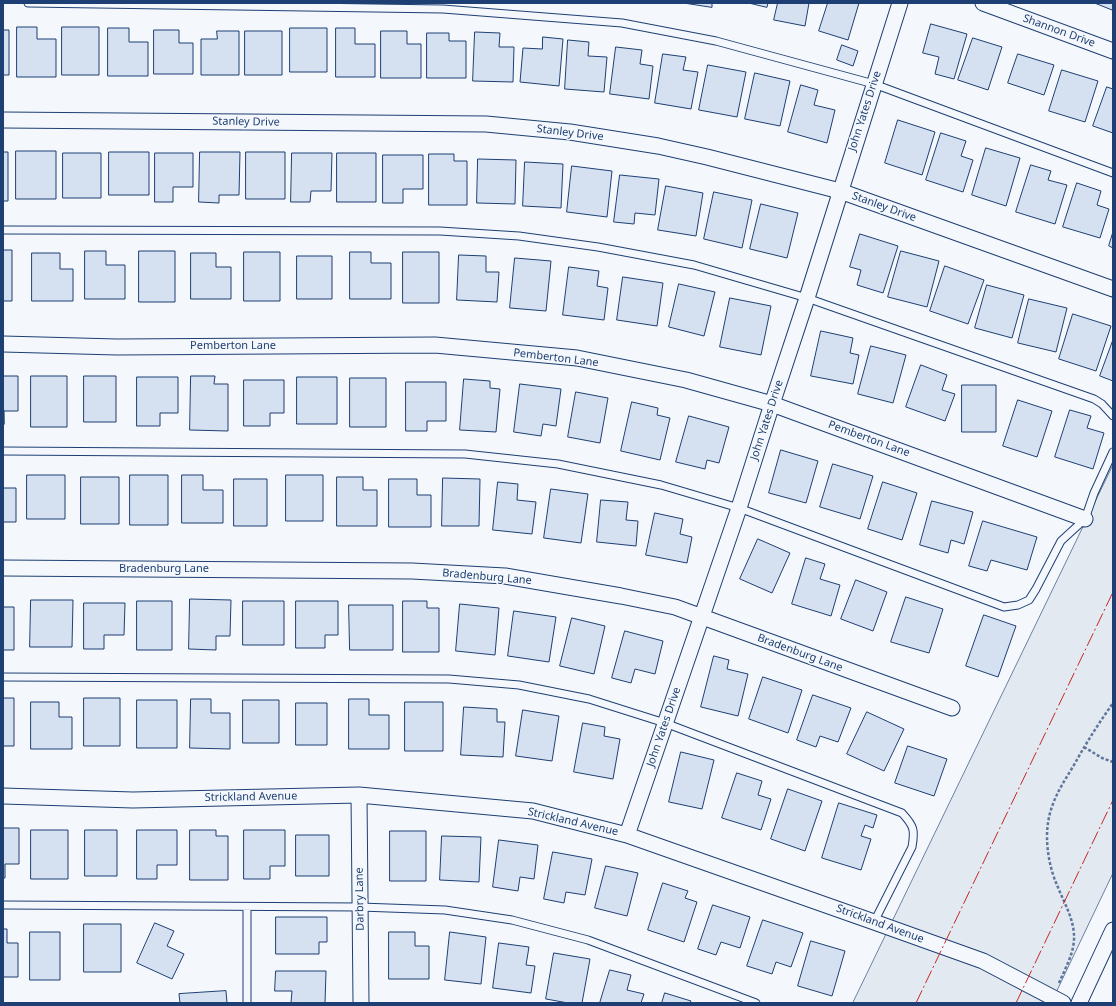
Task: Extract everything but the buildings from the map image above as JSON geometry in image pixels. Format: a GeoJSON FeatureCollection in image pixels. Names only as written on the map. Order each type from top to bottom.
{"type":"FeatureCollection","features":[{"type":"Feature","properties":{"kind":"street","name":"John Yates Drive"},"geometry":{"type":"LineString","coordinates":[[627,834],[740,508],[900,3]]}},
{"type":"Feature","properties":{"kind":"street","name":"Shannon Drive"},"geometry":{"type":"LineString","coordinates":[[983,3],[1113,51]]}},
{"type":"Feature","properties":{"kind":"street","name":"Stanley Drive"},"geometry":{"type":"LineString","coordinates":[[3,120],[486,124],[570,132],[658,146],[840,191],[1113,289]]}},
{"type":"Feature","properties":{"kind":"street","name":"Pemberton Lane"},"geometry":{"type":"LineString","coordinates":[[3,344],[117,347],[435,345],[577,358],[686,380],[772,404],[1085,519]]}},
{"type":"Feature","properties":{"kind":"street","name":"Bradenburg Lane"},"geometry":{"type":"LineString","coordinates":[[3,568],[412,571],[505,576],[675,607],[952,708]]}},
{"type":"Feature","properties":{"kind":"street","name":"Strickland Avenue"},"geometry":{"type":"LineString","coordinates":[[3,796],[133,800],[359,795],[533,811],[627,834],[874,922],[983,962],[1057,1000]]}},
{"type":"Feature","properties":{"kind":"street","name":"Darbry Lane"},"geometry":{"type":"LineString","coordinates":[[359,795],[361,1003]]}},
{"type":"Feature","properties":{"kind":"street"},"geometry":{"type":"LineString","coordinates":[[1079,1003],[1113,930]]}},
{"type":"Feature","properties":{"kind":"lane"},"geometry":{"type":"LineString","coordinates":[[28,3],[443,9],[622,23],[716,41],[874,84],[1113,173]]}},
{"type":"Feature","properties":{"kind":"lane"},"geometry":{"type":"LineString","coordinates":[[3,230],[440,231],[518,236],[598,247],[694,265],[807,298],[1094,399],[1102,404],[1113,416]]}},
{"type":"Feature","properties":{"kind":"lane"},"geometry":{"type":"LineString","coordinates":[[3,451],[465,454],[558,464],[661,485],[740,508],[1004,607],[1018,606],[1029,600],[1061,542],[1085,519],[1094,493],[1113,452]]}},
{"type":"Feature","properties":{"kind":"lane"},"geometry":{"type":"LineString","coordinates":[[3,677],[449,679],[518,685],[589,699],[665,723],[902,813],[910,823],[914,834],[912,847],[874,922]]}},
{"type":"Feature","properties":{"kind":"lane"},"geometry":{"type":"LineString","coordinates":[[3,905],[360,907],[445,910],[512,920],[588,940],[756,1003]]}},
{"type":"Feature","properties":{"kind":"lane"},"geometry":{"type":"LineString","coordinates":[[247,1003],[248,906]]}},
{"type":"Feature","properties":{"kind":"path"},"geometry":{"type":"LineString","coordinates":[[1057,1000],[1070,958],[1074,939],[1072,922],[1056,885],[1050,864],[1048,824],[1053,802],[1084,747],[1113,703]]}},
{"type":"Feature","properties":{"kind":"path"},"geometry":{"type":"LineString","coordinates":[[1084,747],[1102,758],[1113,762]]}},
{"type":"Feature","properties":{"kind":"shaded area"},"geometry":{"type":"Polygon","coordinates":[[[1113,465],[1113,873],[1051,1003],[853,1003],[1113,465]]]}},
{"type":"Feature","properties":{"kind":"power"},"geometry":{"type":"LineString","coordinates":[[916,1003],[1113,592]]}},
{"type":"Feature","properties":{"kind":"power"},"geometry":{"type":"LineString","coordinates":[[1016,1003],[1113,800]]}}]}
